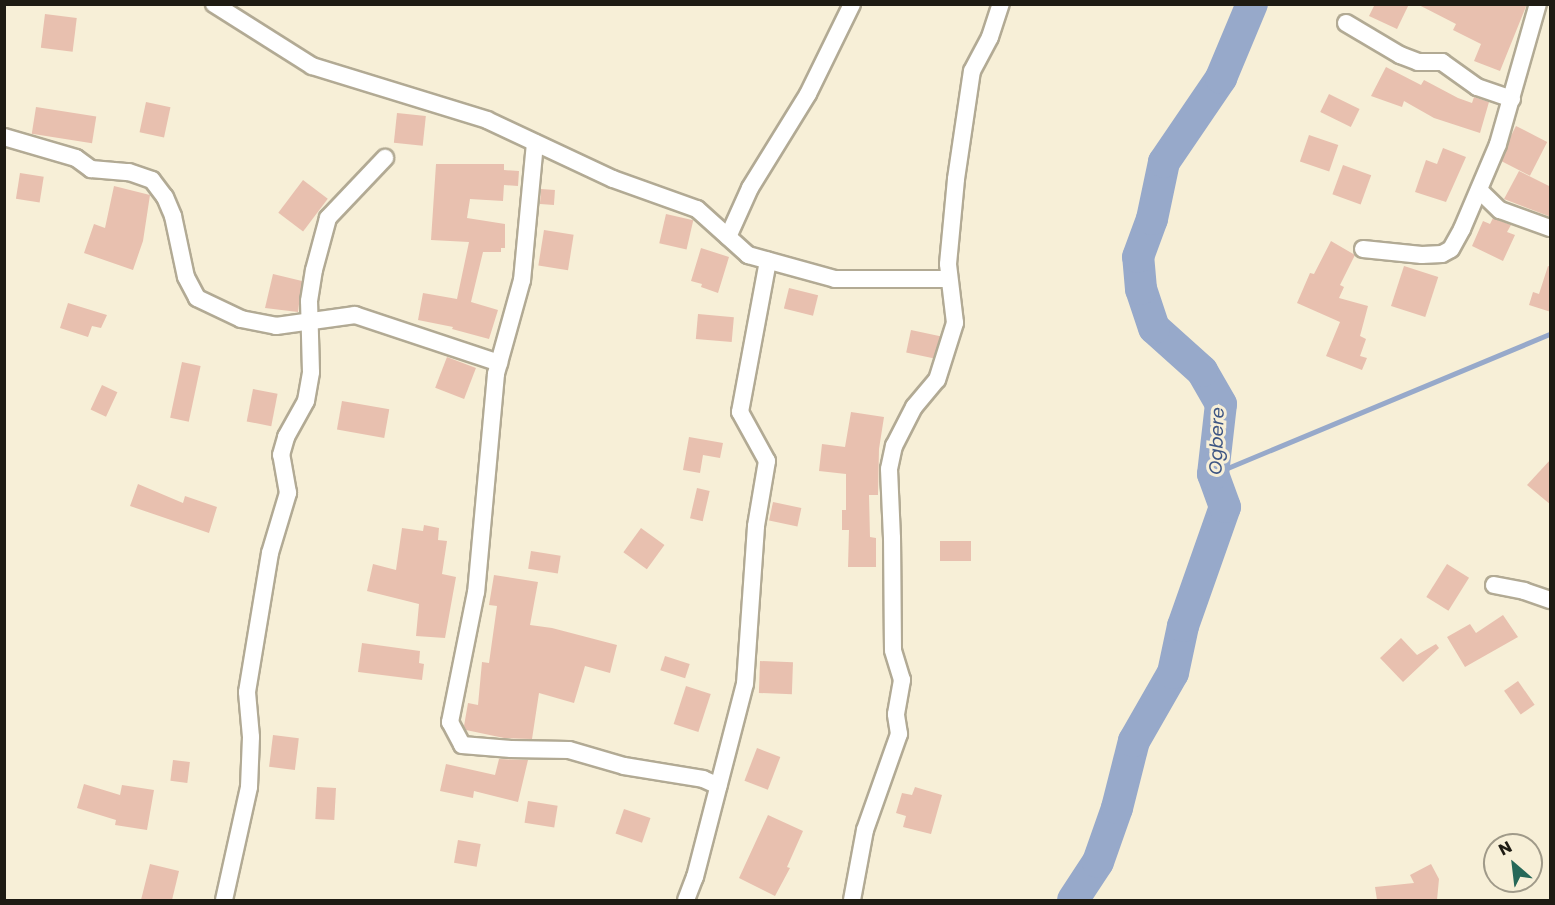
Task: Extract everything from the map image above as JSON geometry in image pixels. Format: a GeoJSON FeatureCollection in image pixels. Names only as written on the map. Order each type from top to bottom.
{"type":"FeatureCollection","features":[{"type":"Feature","properties":{"kind":"street"},"geometry":{"type":"LineString","coordinates":[[214,4],[312,66],[487,120],[613,179],[697,209],[748,255],[835,279],[949,279]]}},
{"type":"Feature","properties":{"kind":"street"},"geometry":{"type":"LineString","coordinates":[[728,237],[750,188],[808,94],[852,4]]}},
{"type":"Feature","properties":{"kind":"street"},"geometry":{"type":"LineString","coordinates":[[852,900],[865,830],[899,734],[896,714],[902,680],[893,650],[889,469],[894,446],[914,407],[937,380],[948,352],[955,323],[948,264],[956,179],[972,71],[990,37],[1001,4]]}},
{"type":"Feature","properties":{"kind":"street"},"geometry":{"type":"LineString","coordinates":[[1363,249],[1422,255],[1442,254],[1451,249],[1462,229],[1498,144],[1538,4]]}},
{"type":"Feature","properties":{"kind":"street"},"geometry":{"type":"LineString","coordinates":[[1346,23],[1400,56],[1418,62],[1442,62],[1477,87],[1512,99]]}},
{"type":"Feature","properties":{"kind":"street"},"geometry":{"type":"LineString","coordinates":[[4,137],[76,159],[91,169],[129,172],[152,180],[165,197],[173,216],[186,278],[197,298],[241,319],[276,326],[356,315],[499,363]]}},
{"type":"Feature","properties":{"kind":"street"},"geometry":{"type":"LineString","coordinates":[[535,143],[522,280],[499,363],[476,592],[450,722],[462,745],[569,750],[624,766],[703,779],[719,786]]}},
{"type":"Feature","properties":{"kind":"street"},"geometry":{"type":"LineString","coordinates":[[224,900],[249,787],[251,737],[247,692],[270,553],[288,494],[281,455],[286,437],[306,401],[311,372],[309,301],[314,270],[328,218],[385,158]]}},
{"type":"Feature","properties":{"kind":"street"},"geometry":{"type":"LineString","coordinates":[[1479,190],[1500,210],[1551,228]]}},
{"type":"Feature","properties":{"kind":"street"},"geometry":{"type":"LineString","coordinates":[[686,900],[695,877],[746,684],[756,526],[767,461],[740,412],[768,261]]}},
{"type":"Feature","properties":{"kind":"street"},"geometry":{"type":"LineString","coordinates":[[1494,585],[1524,591],[1551,600]]}},
{"type":"Feature","properties":{"kind":"building"},"geometry":{"type":"Polygon","coordinates":[[[1375,4],[1409,4],[1397,29],[1369,16],[1375,4]]]}},
{"type":"Feature","properties":{"kind":"building"},"geometry":{"type":"Polygon","coordinates":[[[1417,4],[1527,4],[1500,71],[1474,61],[1481,44],[1453,30],[1456,24],[1417,4]]]}},
{"type":"Feature","properties":{"kind":"building"},"geometry":{"type":"Polygon","coordinates":[[[45,14],[77,18],[73,52],[41,48],[45,14]]]}},
{"type":"Feature","properties":{"kind":"building"},"geometry":{"type":"Polygon","coordinates":[[[1386,67],[1421,85],[1424,80],[1472,103],[1474,97],[1489,102],[1480,133],[1434,118],[1404,101],[1402,107],[1371,96],[1386,67]]]}},
{"type":"Feature","properties":{"kind":"building"},"geometry":{"type":"Polygon","coordinates":[[[1329,94],[1360,109],[1351,127],[1320,112],[1329,94]]]}},
{"type":"Feature","properties":{"kind":"building"},"geometry":{"type":"Polygon","coordinates":[[[146,102],[170,107],[164,138],[140,132],[146,102]]]}},
{"type":"Feature","properties":{"kind":"building"},"geometry":{"type":"Polygon","coordinates":[[[36,107],[96,117],[92,143],[32,134],[36,107]]]}},
{"type":"Feature","properties":{"kind":"building"},"geometry":{"type":"Polygon","coordinates":[[[397,113],[426,116],[423,146],[394,143],[397,113]]]}},
{"type":"Feature","properties":{"kind":"building"},"geometry":{"type":"Polygon","coordinates":[[[1516,126],[1547,142],[1530,176],[1499,160],[1516,126]]]}},
{"type":"Feature","properties":{"kind":"building"},"geometry":{"type":"Polygon","coordinates":[[[1309,135],[1338,145],[1329,172],[1300,161],[1309,135]]]}},
{"type":"Feature","properties":{"kind":"building"},"geometry":{"type":"Polygon","coordinates":[[[1443,148],[1466,157],[1446,202],[1415,192],[1426,160],[1437,164],[1443,148]]]}},
{"type":"Feature","properties":{"kind":"building"},"geometry":{"type":"Polygon","coordinates":[[[436,164],[504,164],[504,170],[519,171],[518,186],[504,185],[503,201],[470,199],[467,218],[505,224],[505,248],[501,248],[501,252],[483,252],[471,302],[498,310],[489,339],[452,329],[453,327],[418,320],[423,293],[457,299],[469,242],[431,240],[436,164]]]}},
{"type":"Feature","properties":{"kind":"building"},"geometry":{"type":"Polygon","coordinates":[[[1343,165],[1371,175],[1361,204],[1332,194],[1343,165]]]}},
{"type":"Feature","properties":{"kind":"building"},"geometry":{"type":"Polygon","coordinates":[[[1519,171],[1551,187],[1551,217],[1504,199],[1519,171]]]}},
{"type":"Feature","properties":{"kind":"building"},"geometry":{"type":"Polygon","coordinates":[[[20,173],[44,177],[40,202],[16,199],[20,173]]]}},
{"type":"Feature","properties":{"kind":"building"},"geometry":{"type":"Polygon","coordinates":[[[303,180],[328,199],[303,231],[278,213],[303,180]]]}},
{"type":"Feature","properties":{"kind":"building"},"geometry":{"type":"Polygon","coordinates":[[[114,186],[150,195],[143,241],[133,270],[84,253],[94,224],[105,228],[114,186]]]}},
{"type":"Feature","properties":{"kind":"building"},"geometry":{"type":"Polygon","coordinates":[[[541,189],[555,190],[554,205],[540,204],[541,189]]]}},
{"type":"Feature","properties":{"kind":"building"},"geometry":{"type":"Polygon","coordinates":[[[666,214],[693,220],[687,250],[659,243],[666,214]]]}},
{"type":"Feature","properties":{"kind":"building"},"geometry":{"type":"Polygon","coordinates":[[[1493,218],[1511,225],[1507,232],[1515,235],[1503,261],[1472,246],[1483,221],[1490,224],[1493,218]]]}},
{"type":"Feature","properties":{"kind":"building"},"geometry":{"type":"Polygon","coordinates":[[[544,230],[574,235],[568,270],[538,266],[544,230]]]}},
{"type":"Feature","properties":{"kind":"building"},"geometry":{"type":"Polygon","coordinates":[[[1331,241],[1355,255],[1340,285],[1344,287],[1339,298],[1368,306],[1360,336],[1366,339],[1360,356],[1367,358],[1362,370],[1326,356],[1340,322],[1297,303],[1310,273],[1314,274],[1331,241]]]}},
{"type":"Feature","properties":{"kind":"building"},"geometry":{"type":"Polygon","coordinates":[[[701,248],[729,257],[718,293],[691,281],[701,248]]]}},
{"type":"Feature","properties":{"kind":"building"},"geometry":{"type":"Polygon","coordinates":[[[1404,266],[1438,277],[1425,317],[1391,306],[1404,266]]]}},
{"type":"Feature","properties":{"kind":"building"},"geometry":{"type":"Polygon","coordinates":[[[1548,266],[1551,267],[1551,312],[1529,305],[1533,292],[1539,294],[1548,266]]]}},
{"type":"Feature","properties":{"kind":"building"},"geometry":{"type":"Polygon","coordinates":[[[273,274],[302,281],[298,312],[265,308],[273,274]]]}},
{"type":"Feature","properties":{"kind":"building"},"geometry":{"type":"Polygon","coordinates":[[[789,288],[818,295],[813,316],[784,308],[789,288]]]}},
{"type":"Feature","properties":{"kind":"building"},"geometry":{"type":"Polygon","coordinates":[[[68,303],[107,315],[101,328],[92,326],[88,337],[60,328],[68,303]]]}},
{"type":"Feature","properties":{"kind":"building"},"geometry":{"type":"Polygon","coordinates":[[[698,314],[734,317],[732,342],[696,339],[698,314]]]}},
{"type":"Feature","properties":{"kind":"building"},"geometry":{"type":"Polygon","coordinates":[[[911,330],[940,336],[936,359],[906,352],[911,330]]]}},
{"type":"Feature","properties":{"kind":"building"},"geometry":{"type":"Polygon","coordinates":[[[447,357],[476,368],[464,399],[435,388],[447,357]]]}},
{"type":"Feature","properties":{"kind":"building"},"geometry":{"type":"Polygon","coordinates":[[[182,362],[201,366],[189,422],[170,418],[182,362]]]}},
{"type":"Feature","properties":{"kind":"building"},"geometry":{"type":"Polygon","coordinates":[[[102,385],[117,392],[106,417],[91,409],[102,385]]]}},
{"type":"Feature","properties":{"kind":"building"},"geometry":{"type":"Polygon","coordinates":[[[253,389],[278,394],[271,426],[247,421],[253,389]]]}},
{"type":"Feature","properties":{"kind":"building"},"geometry":{"type":"Polygon","coordinates":[[[342,401],[389,409],[384,438],[337,430],[342,401]]]}},
{"type":"Feature","properties":{"kind":"building"},"geometry":{"type":"Polygon","coordinates":[[[851,412],[884,417],[879,449],[878,495],[869,495],[870,537],[876,538],[876,567],[848,567],[849,530],[842,530],[842,510],[846,510],[846,474],[819,471],[822,444],[845,447],[851,412]]]}},
{"type":"Feature","properties":{"kind":"building"},"geometry":{"type":"Polygon","coordinates":[[[689,437],[723,443],[720,458],[703,455],[700,473],[683,470],[689,437]]]}},
{"type":"Feature","properties":{"kind":"building"},"geometry":{"type":"Polygon","coordinates":[[[1551,459],[1551,505],[1527,485],[1551,459]]]}},
{"type":"Feature","properties":{"kind":"building"},"geometry":{"type":"Polygon","coordinates":[[[138,484],[183,503],[185,496],[217,507],[209,533],[130,506],[138,484]]]}},
{"type":"Feature","properties":{"kind":"building"},"geometry":{"type":"Polygon","coordinates":[[[697,488],[710,491],[703,521],[690,518],[697,488]]]}},
{"type":"Feature","properties":{"kind":"building"},"geometry":{"type":"Polygon","coordinates":[[[773,502],[801,508],[797,527],[769,521],[773,502]]]}},
{"type":"Feature","properties":{"kind":"building"},"geometry":{"type":"Polygon","coordinates":[[[424,525],[439,528],[438,540],[447,541],[442,574],[456,577],[445,638],[416,636],[419,604],[367,591],[373,564],[396,570],[402,528],[423,531],[424,525]]]}},
{"type":"Feature","properties":{"kind":"building"},"geometry":{"type":"Polygon","coordinates":[[[641,528],[664,545],[647,569],[623,552],[641,528]]]}},
{"type":"Feature","properties":{"kind":"building"},"geometry":{"type":"Polygon","coordinates":[[[940,541],[971,541],[971,561],[940,561],[940,541]]]}},
{"type":"Feature","properties":{"kind":"building"},"geometry":{"type":"Polygon","coordinates":[[[531,551],[561,556],[558,573],[528,569],[531,551]]]}},
{"type":"Feature","properties":{"kind":"building"},"geometry":{"type":"Polygon","coordinates":[[[1447,564],[1469,578],[1448,611],[1426,597],[1447,564]]]}},
{"type":"Feature","properties":{"kind":"building"},"geometry":{"type":"Polygon","coordinates":[[[494,575],[538,582],[530,625],[552,628],[617,645],[610,673],[585,666],[574,703],[539,693],[532,739],[504,738],[466,730],[464,726],[468,703],[478,705],[482,662],[489,663],[497,606],[489,605],[494,575]]]}},
{"type":"Feature","properties":{"kind":"building"},"geometry":{"type":"Polygon","coordinates":[[[1503,615],[1518,637],[1465,667],[1447,637],[1470,624],[1476,633],[1503,615]]]}},
{"type":"Feature","properties":{"kind":"building"},"geometry":{"type":"Polygon","coordinates":[[[1401,638],[1417,655],[1436,644],[1439,648],[1403,682],[1380,658],[1401,638]]]}},
{"type":"Feature","properties":{"kind":"building"},"geometry":{"type":"Polygon","coordinates":[[[362,643],[420,651],[419,663],[424,664],[422,680],[358,672],[362,643]]]}},
{"type":"Feature","properties":{"kind":"building"},"geometry":{"type":"Polygon","coordinates":[[[665,656],[690,664],[685,678],[660,670],[665,656]]]}},
{"type":"Feature","properties":{"kind":"building"},"geometry":{"type":"Polygon","coordinates":[[[760,661],[793,662],[792,694],[759,693],[760,661]]]}},
{"type":"Feature","properties":{"kind":"building"},"geometry":{"type":"Polygon","coordinates":[[[1518,681],[1535,705],[1521,715],[1504,691],[1518,681]]]}},
{"type":"Feature","properties":{"kind":"building"},"geometry":{"type":"Polygon","coordinates":[[[686,686],[711,694],[698,732],[674,724],[686,686]]]}},
{"type":"Feature","properties":{"kind":"building"},"geometry":{"type":"Polygon","coordinates":[[[273,735],[299,738],[295,770],[269,767],[273,735]]]}},
{"type":"Feature","properties":{"kind":"building"},"geometry":{"type":"Polygon","coordinates":[[[757,748],[780,757],[768,790],[744,781],[757,748]]]}},
{"type":"Feature","properties":{"kind":"building"},"geometry":{"type":"Polygon","coordinates":[[[499,759],[528,760],[518,802],[474,791],[473,798],[440,791],[446,764],[495,775],[499,759]]]}},
{"type":"Feature","properties":{"kind":"building"},"geometry":{"type":"Polygon","coordinates":[[[173,760],[190,762],[187,783],[170,781],[173,760]]]}},
{"type":"Feature","properties":{"kind":"building"},"geometry":{"type":"Polygon","coordinates":[[[84,784],[120,795],[122,785],[154,790],[147,830],[115,825],[116,820],[77,808],[84,784]]]}},
{"type":"Feature","properties":{"kind":"building"},"geometry":{"type":"Polygon","coordinates":[[[317,787],[336,788],[334,820],[315,819],[317,787]]]}},
{"type":"Feature","properties":{"kind":"building"},"geometry":{"type":"Polygon","coordinates":[[[915,787],[942,795],[931,834],[903,827],[906,816],[896,813],[902,793],[912,795],[915,787]]]}},
{"type":"Feature","properties":{"kind":"building"},"geometry":{"type":"Polygon","coordinates":[[[528,801],[558,806],[554,827],[525,823],[528,801]]]}},
{"type":"Feature","properties":{"kind":"building"},"geometry":{"type":"Polygon","coordinates":[[[624,809],[650,818],[642,843],[616,834],[624,809]]]}},
{"type":"Feature","properties":{"kind":"building"},"geometry":{"type":"Polygon","coordinates":[[[768,815],[803,831],[787,867],[790,868],[775,896],[739,878],[768,815]]]}},
{"type":"Feature","properties":{"kind":"building"},"geometry":{"type":"Polygon","coordinates":[[[458,840],[481,844],[477,867],[454,863],[458,840]]]}},
{"type":"Feature","properties":{"kind":"building"},"geometry":{"type":"Polygon","coordinates":[[[150,864],[179,871],[172,900],[141,900],[150,864]]]}},
{"type":"Feature","properties":{"kind":"building"},"geometry":{"type":"Polygon","coordinates":[[[1431,864],[1439,879],[1437,900],[1377,900],[1375,887],[1414,883],[1410,875],[1431,864]]]}},
{"type":"Feature","properties":{"kind":"waterway","name":"Ogbere"},"geometry":{"type":"LineString","coordinates":[[1073,900],[1098,862],[1117,808],[1134,741],[1173,673],[1183,626],[1225,507],[1213,474],[1221,404],[1202,371],[1154,328],[1141,289],[1138,257],[1152,219],[1164,162],[1221,78],[1252,4]]}},
{"type":"Feature","properties":{"kind":"waterway"},"geometry":{"type":"LineString","coordinates":[[1213,474],[1550,334]]}}]}
